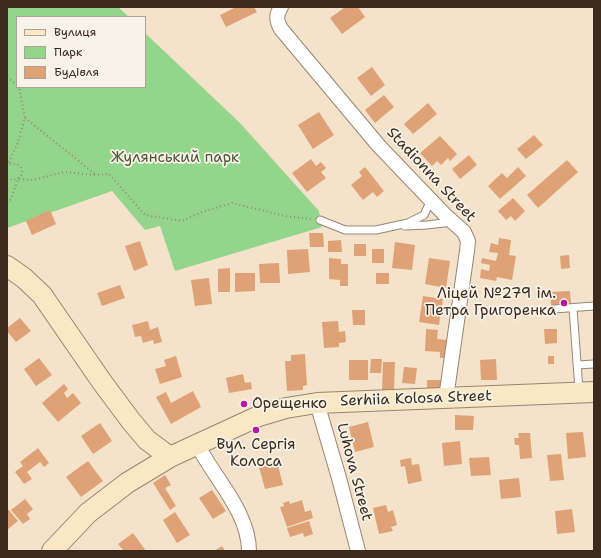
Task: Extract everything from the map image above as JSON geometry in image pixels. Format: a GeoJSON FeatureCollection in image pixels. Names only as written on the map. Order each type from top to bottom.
{"type":"FeatureCollection","features":[{"type":"Feature","properties":{"kind":"street","name":"Stadionna Street"},"geometry":{"type":"LineString","coordinates":[[281,7],[277,14],[277,22],[281,29],[379,146],[452,222],[464,232],[468,241],[446,398]]}},
{"type":"Feature","properties":{"kind":"street"},"geometry":{"type":"LineString","coordinates":[[7,266],[24,278],[42,295],[131,421],[147,440],[170,457]]}},
{"type":"Feature","properties":{"kind":"street","name":"Serhiia Kolosa Street"},"geometry":{"type":"LineString","coordinates":[[52,551],[88,513],[127,483],[170,457],[259,416],[286,408],[317,403],[586,392]]}},
{"type":"Feature","properties":{"kind":"street","name":"Luhova Street"},"geometry":{"type":"LineString","coordinates":[[317,403],[358,551]]}},
{"type":"Feature","properties":{"kind":"street"},"geometry":{"type":"LineString","coordinates":[[197,444],[238,513],[246,531],[249,551]]}},
{"type":"Feature","properties":{"kind":"lane"},"geometry":{"type":"LineString","coordinates":[[320,220],[345,230],[376,230],[408,223],[424,215],[431,200]]}},
{"type":"Feature","properties":{"kind":"lane"},"geometry":{"type":"LineString","coordinates":[[397,226],[452,222]]}},
{"type":"Feature","properties":{"kind":"lane"},"geometry":{"type":"LineString","coordinates":[[554,309],[594,306]]}},
{"type":"Feature","properties":{"kind":"lane"},"geometry":{"type":"LineString","coordinates":[[573,308],[577,365],[586,392]]}},
{"type":"Feature","properties":{"kind":"lane"},"geometry":{"type":"LineString","coordinates":[[577,365],[594,364]]}},
{"type":"Feature","properties":{"kind":"path"},"geometry":{"type":"LineString","coordinates":[[7,77],[16,84]]}},
{"type":"Feature","properties":{"kind":"path"},"geometry":{"type":"LineString","coordinates":[[8,165],[17,145],[26,118],[18,88]]}},
{"type":"Feature","properties":{"kind":"path"},"geometry":{"type":"LineString","coordinates":[[26,118],[96,174]]}},
{"type":"Feature","properties":{"kind":"path"},"geometry":{"type":"LineString","coordinates":[[7,203],[11,199],[18,179],[22,175],[20,166],[14,163],[8,165]]}},
{"type":"Feature","properties":{"kind":"path"},"geometry":{"type":"LineString","coordinates":[[7,177],[12,180],[33,180],[64,172],[109,174],[145,216],[182,221],[202,212],[232,204],[285,216],[320,220]]}},
{"type":"Feature","properties":{"kind":"green space","name":"Жулянський парк"},"geometry":{"type":"Polygon","coordinates":[[[7,7],[118,7],[128,16],[16,16],[16,88],[146,88],[146,34],[240,123],[319,211],[322,227],[175,271],[160,226],[145,230],[112,191],[7,228],[7,7]]]}},
{"type":"Feature","properties":{"kind":"building"},"geometry":{"type":"Polygon","coordinates":[[[236,7],[254,7],[257,12],[226,27],[220,15],[236,7]]]}},
{"type":"Feature","properties":{"kind":"building"},"geometry":{"type":"Polygon","coordinates":[[[345,7],[358,7],[365,17],[342,34],[330,18],[345,7]]]}},
{"type":"Feature","properties":{"kind":"building"},"geometry":{"type":"Polygon","coordinates":[[[372,67],[385,85],[371,96],[357,78],[372,67]]]}},
{"type":"Feature","properties":{"kind":"building"},"geometry":{"type":"Polygon","coordinates":[[[384,95],[394,107],[375,123],[365,110],[384,95]]]}},
{"type":"Feature","properties":{"kind":"building"},"geometry":{"type":"Polygon","coordinates":[[[428,103],[437,114],[413,134],[404,124],[428,103]]]}},
{"type":"Feature","properties":{"kind":"building"},"geometry":{"type":"Polygon","coordinates":[[[319,112],[334,135],[313,149],[298,125],[319,112]]]}},
{"type":"Feature","properties":{"kind":"building"},"geometry":{"type":"Polygon","coordinates":[[[534,135],[543,145],[526,159],[517,149],[534,135]]]}},
{"type":"Feature","properties":{"kind":"building"},"geometry":{"type":"Polygon","coordinates":[[[440,136],[457,154],[450,161],[448,158],[441,165],[437,161],[432,166],[420,153],[440,136]]]}},
{"type":"Feature","properties":{"kind":"building"},"geometry":{"type":"Polygon","coordinates":[[[469,155],[477,165],[460,179],[452,169],[469,155]]]}},
{"type":"Feature","properties":{"kind":"building"},"geometry":{"type":"Polygon","coordinates":[[[311,159],[316,166],[321,162],[326,168],[321,172],[326,178],[307,192],[292,173],[311,159]]]}},
{"type":"Feature","properties":{"kind":"building"},"geometry":{"type":"Polygon","coordinates":[[[567,160],[578,172],[538,208],[527,195],[567,160]]]}},
{"type":"Feature","properties":{"kind":"building"},"geometry":{"type":"Polygon","coordinates":[[[365,167],[384,191],[377,197],[373,192],[363,200],[351,185],[362,176],[359,172],[365,167]]]}},
{"type":"Feature","properties":{"kind":"building"},"geometry":{"type":"Polygon","coordinates":[[[518,167],[526,176],[500,199],[488,186],[502,173],[507,178],[518,167]]]}},
{"type":"Feature","properties":{"kind":"building"},"geometry":{"type":"Polygon","coordinates":[[[513,198],[525,211],[515,221],[511,216],[506,220],[498,211],[513,198]]]}},
{"type":"Feature","properties":{"kind":"building"},"geometry":{"type":"Polygon","coordinates":[[[50,210],[56,224],[32,235],[26,221],[50,210]]]}},
{"type":"Feature","properties":{"kind":"building"},"geometry":{"type":"Polygon","coordinates":[[[309,233],[323,233],[324,247],[310,247],[309,233]]]}},
{"type":"Feature","properties":{"kind":"building"},"geometry":{"type":"Polygon","coordinates":[[[499,238],[511,240],[509,255],[516,256],[512,280],[497,277],[496,281],[480,278],[481,269],[489,271],[490,265],[481,263],[482,258],[496,261],[498,253],[489,252],[491,243],[498,245],[499,238]]]}},
{"type":"Feature","properties":{"kind":"building"},"geometry":{"type":"Polygon","coordinates":[[[341,240],[342,252],[328,252],[328,241],[341,240]]]}},
{"type":"Feature","properties":{"kind":"building"},"geometry":{"type":"Polygon","coordinates":[[[140,241],[148,265],[134,271],[125,246],[140,241]]]}},
{"type":"Feature","properties":{"kind":"building"},"geometry":{"type":"Polygon","coordinates":[[[395,242],[415,245],[412,270],[392,268],[395,242]]]}},
{"type":"Feature","properties":{"kind":"building"},"geometry":{"type":"Polygon","coordinates":[[[354,244],[366,244],[366,256],[354,256],[354,244]]]}},
{"type":"Feature","properties":{"kind":"building"},"geometry":{"type":"Polygon","coordinates":[[[308,249],[310,272],[288,274],[287,250],[308,249]]]}},
{"type":"Feature","properties":{"kind":"building"},"geometry":{"type":"Polygon","coordinates":[[[372,249],[384,249],[384,263],[372,263],[372,249]]]}},
{"type":"Feature","properties":{"kind":"building"},"geometry":{"type":"Polygon","coordinates":[[[569,255],[570,268],[561,269],[560,256],[569,255]]]}},
{"type":"Feature","properties":{"kind":"building"},"geometry":{"type":"Polygon","coordinates":[[[329,258],[341,259],[341,264],[348,264],[348,286],[340,286],[340,280],[329,279],[329,258]]]}},
{"type":"Feature","properties":{"kind":"building"},"geometry":{"type":"Polygon","coordinates":[[[429,258],[450,261],[446,288],[425,284],[429,258]]]}},
{"type":"Feature","properties":{"kind":"building"},"geometry":{"type":"Polygon","coordinates":[[[279,263],[280,283],[260,283],[259,264],[279,263]]]}},
{"type":"Feature","properties":{"kind":"building"},"geometry":{"type":"Polygon","coordinates":[[[230,268],[230,292],[218,292],[218,269],[230,268]]]}},
{"type":"Feature","properties":{"kind":"building"},"geometry":{"type":"Polygon","coordinates":[[[235,273],[255,273],[255,291],[235,292],[235,273]]]}},
{"type":"Feature","properties":{"kind":"building"},"geometry":{"type":"Polygon","coordinates":[[[376,273],[389,273],[389,284],[376,284],[376,273]]]}},
{"type":"Feature","properties":{"kind":"building"},"geometry":{"type":"Polygon","coordinates":[[[209,278],[212,304],[195,306],[191,280],[209,278]]]}},
{"type":"Feature","properties":{"kind":"building"},"geometry":{"type":"Polygon","coordinates":[[[120,285],[125,298],[102,306],[97,293],[120,285]]]}},
{"type":"Feature","properties":{"kind":"building"},"geometry":{"type":"Polygon","coordinates":[[[570,291],[571,304],[551,305],[550,292],[570,291]]]}},
{"type":"Feature","properties":{"kind":"building"},"geometry":{"type":"Polygon","coordinates":[[[423,296],[443,299],[439,325],[419,322],[423,296]]]}},
{"type":"Feature","properties":{"kind":"building"},"geometry":{"type":"Polygon","coordinates":[[[352,310],[365,310],[365,325],[353,325],[352,310]]]}},
{"type":"Feature","properties":{"kind":"building"},"geometry":{"type":"Polygon","coordinates":[[[20,318],[31,331],[16,342],[7,331],[7,328],[20,318]]]}},
{"type":"Feature","properties":{"kind":"building"},"geometry":{"type":"Polygon","coordinates":[[[148,321],[150,330],[158,327],[162,342],[154,344],[153,340],[143,343],[141,336],[135,337],[132,325],[148,321]]]}},
{"type":"Feature","properties":{"kind":"building"},"geometry":{"type":"Polygon","coordinates":[[[338,321],[339,332],[345,331],[346,342],[339,343],[339,347],[324,348],[322,322],[338,321]]]}},
{"type":"Feature","properties":{"kind":"building"},"geometry":{"type":"Polygon","coordinates":[[[426,329],[438,330],[437,339],[448,340],[447,358],[440,358],[440,352],[425,351],[426,329]]]}},
{"type":"Feature","properties":{"kind":"building"},"geometry":{"type":"Polygon","coordinates":[[[544,329],[557,329],[557,343],[545,344],[544,329]]]}},
{"type":"Feature","properties":{"kind":"building"},"geometry":{"type":"Polygon","coordinates":[[[305,354],[307,385],[303,386],[303,390],[287,391],[285,361],[291,361],[291,355],[305,354]]]}},
{"type":"Feature","properties":{"kind":"building"},"geometry":{"type":"Polygon","coordinates":[[[176,356],[182,377],[160,384],[155,369],[166,366],[164,360],[176,356]]]}},
{"type":"Feature","properties":{"kind":"building"},"geometry":{"type":"Polygon","coordinates":[[[548,356],[554,356],[554,364],[548,364],[548,356]]]}},
{"type":"Feature","properties":{"kind":"building"},"geometry":{"type":"Polygon","coordinates":[[[39,358],[52,375],[36,386],[24,369],[39,358]]]}},
{"type":"Feature","properties":{"kind":"building"},"geometry":{"type":"Polygon","coordinates":[[[371,359],[382,359],[381,373],[370,373],[371,359]]]}},
{"type":"Feature","properties":{"kind":"building"},"geometry":{"type":"Polygon","coordinates":[[[496,359],[497,380],[481,380],[480,360],[496,359]]]}},
{"type":"Feature","properties":{"kind":"building"},"geometry":{"type":"Polygon","coordinates":[[[349,360],[368,360],[368,380],[349,380],[349,360]]]}},
{"type":"Feature","properties":{"kind":"building"},"geometry":{"type":"Polygon","coordinates":[[[383,362],[395,362],[394,391],[382,390],[383,362]]]}},
{"type":"Feature","properties":{"kind":"building"},"geometry":{"type":"Polygon","coordinates":[[[404,367],[417,368],[415,384],[402,383],[404,367]]]}},
{"type":"Feature","properties":{"kind":"building"},"geometry":{"type":"Polygon","coordinates":[[[243,374],[245,383],[251,382],[252,389],[229,393],[226,378],[243,374]]]}},
{"type":"Feature","properties":{"kind":"building"},"geometry":{"type":"Polygon","coordinates":[[[427,380],[443,380],[443,388],[427,388],[427,380]]]}},
{"type":"Feature","properties":{"kind":"building"},"geometry":{"type":"Polygon","coordinates":[[[64,384],[68,389],[64,393],[67,398],[73,393],[81,403],[58,422],[42,403],[64,384]]]}},
{"type":"Feature","properties":{"kind":"building"},"geometry":{"type":"Polygon","coordinates":[[[193,391],[201,407],[171,424],[156,397],[166,392],[171,403],[193,391]]]}},
{"type":"Feature","properties":{"kind":"building"},"geometry":{"type":"Polygon","coordinates":[[[455,415],[474,416],[473,430],[455,430],[455,415]]]}},
{"type":"Feature","properties":{"kind":"building"},"geometry":{"type":"Polygon","coordinates":[[[368,422],[374,447],[355,452],[349,427],[368,422]]]}},
{"type":"Feature","properties":{"kind":"building"},"geometry":{"type":"Polygon","coordinates":[[[100,423],[112,441],[93,454],[81,436],[100,423]]]}},
{"type":"Feature","properties":{"kind":"building"},"geometry":{"type":"Polygon","coordinates":[[[583,432],[586,457],[568,459],[566,433],[583,432]]]}},
{"type":"Feature","properties":{"kind":"building"},"geometry":{"type":"Polygon","coordinates":[[[518,433],[530,433],[532,458],[520,459],[519,445],[515,445],[514,438],[519,438],[518,433]]]}},
{"type":"Feature","properties":{"kind":"building"},"geometry":{"type":"Polygon","coordinates":[[[460,441],[462,464],[444,466],[442,443],[460,441]]]}},
{"type":"Feature","properties":{"kind":"building"},"geometry":{"type":"Polygon","coordinates":[[[38,448],[49,463],[44,467],[40,462],[27,472],[32,479],[24,484],[15,472],[23,466],[20,462],[38,448]]]}},
{"type":"Feature","properties":{"kind":"building"},"geometry":{"type":"Polygon","coordinates":[[[561,454],[564,480],[550,481],[547,455],[561,454]]]}},
{"type":"Feature","properties":{"kind":"building"},"geometry":{"type":"Polygon","coordinates":[[[489,457],[491,475],[471,476],[469,458],[489,457]]]}},
{"type":"Feature","properties":{"kind":"building"},"geometry":{"type":"Polygon","coordinates":[[[411,458],[412,465],[419,464],[422,481],[408,484],[405,466],[401,467],[400,460],[411,458]]]}},
{"type":"Feature","properties":{"kind":"building"},"geometry":{"type":"Polygon","coordinates":[[[88,461],[103,481],[81,497],[66,477],[88,461]]]}},
{"type":"Feature","properties":{"kind":"building"},"geometry":{"type":"Polygon","coordinates":[[[277,462],[283,485],[265,489],[259,467],[277,462]]]}},
{"type":"Feature","properties":{"kind":"building"},"geometry":{"type":"Polygon","coordinates":[[[165,475],[171,485],[165,488],[176,506],[170,510],[153,483],[165,475]]]}},
{"type":"Feature","properties":{"kind":"building"},"geometry":{"type":"Polygon","coordinates":[[[519,478],[521,497],[501,499],[499,480],[519,478]]]}},
{"type":"Feature","properties":{"kind":"building"},"geometry":{"type":"Polygon","coordinates":[[[212,490],[226,511],[213,519],[199,498],[212,490]]]}},
{"type":"Feature","properties":{"kind":"building"},"geometry":{"type":"Polygon","coordinates":[[[25,499],[33,509],[27,514],[30,519],[23,524],[11,510],[25,499]]]}},
{"type":"Feature","properties":{"kind":"building"},"geometry":{"type":"Polygon","coordinates":[[[302,500],[305,512],[311,510],[313,518],[287,527],[280,507],[284,506],[283,503],[289,501],[290,504],[302,500]]]}},
{"type":"Feature","properties":{"kind":"building"},"geometry":{"type":"Polygon","coordinates":[[[386,505],[388,512],[393,510],[397,525],[391,527],[393,531],[379,534],[373,508],[386,505]]]}},
{"type":"Feature","properties":{"kind":"building"},"geometry":{"type":"Polygon","coordinates":[[[7,508],[18,521],[7,530],[7,508]]]}},
{"type":"Feature","properties":{"kind":"building"},"geometry":{"type":"Polygon","coordinates":[[[572,509],[575,532],[557,534],[555,511],[572,509]]]}},
{"type":"Feature","properties":{"kind":"building"},"geometry":{"type":"Polygon","coordinates":[[[175,512],[190,535],[177,543],[163,520],[175,512]]]}},
{"type":"Feature","properties":{"kind":"building"},"geometry":{"type":"Polygon","coordinates":[[[309,521],[313,534],[304,537],[303,533],[290,537],[287,528],[309,521]]]}},
{"type":"Feature","properties":{"kind":"building"},"geometry":{"type":"Polygon","coordinates":[[[133,533],[146,551],[124,551],[118,544],[133,533]]]}},
{"type":"Feature","properties":{"kind":"building"},"geometry":{"type":"Polygon","coordinates":[[[222,546],[225,551],[214,551],[222,546]]]}},
{"type":"Feature","properties":{"kind":"place","name":"Ліцей №279 ім. Петра Григоренка"},"geometry":{"type":"Point","coordinates":[564,303]}},
{"type":"Feature","properties":{"kind":"place","name":"Орещенко"},"geometry":{"type":"Point","coordinates":[244,404]}},
{"type":"Feature","properties":{"kind":"place","name":"Вул. Сергія Колоса"},"geometry":{"type":"Point","coordinates":[256,430]}}]}
